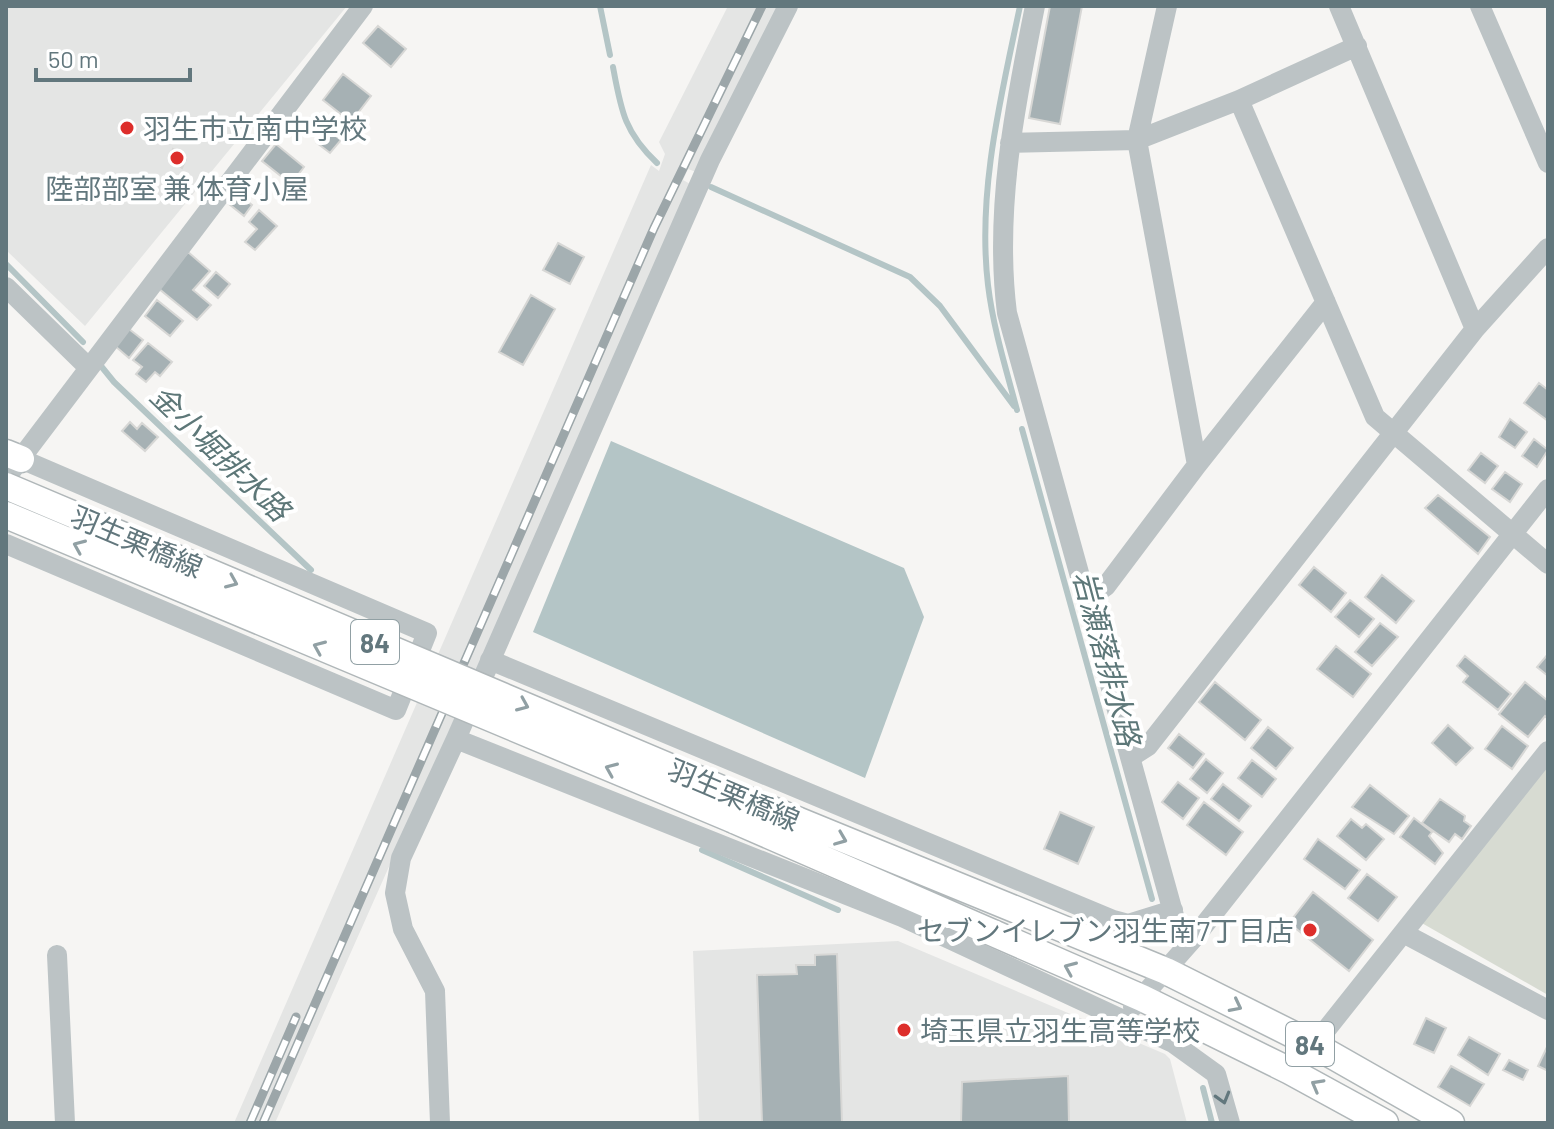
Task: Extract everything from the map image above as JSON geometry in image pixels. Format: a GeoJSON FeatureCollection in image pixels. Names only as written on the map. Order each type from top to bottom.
{"type":"FeatureCollection","features":[{"type":"Feature","properties":{"kind":"main road","name":"羽生栗橋線"},"geometry":{"type":"LineString","coordinates":[[6,486],[739,809],[1142,998],[1290,1071],[1385,1123]]}},
{"type":"Feature","properties":{"kind":"main road","name":"羽生栗橋線"},"geometry":{"type":"LineString","coordinates":[[6,515],[739,809],[1166,971],[1314,1045],[1451,1123]]}},
{"type":"Feature","properties":{"kind":"street"},"geometry":{"type":"LineString","coordinates":[[6,544],[396,710],[427,633],[11,463],[89,368],[363,6]]}},
{"type":"Feature","properties":{"kind":"street"},"geometry":{"type":"LineString","coordinates":[[440,1123],[435,991],[403,929],[395,893],[401,858],[710,160],[788,6]]}},
{"type":"Feature","properties":{"kind":"street"},"geometry":{"type":"LineString","coordinates":[[1035,6],[1010,143],[1005,209],[1007,313],[1176,923],[1194,938]]}},
{"type":"Feature","properties":{"kind":"street"},"geometry":{"type":"LineString","coordinates":[[1167,6],[1137,140],[1197,465]]}},
{"type":"Feature","properties":{"kind":"street"},"geometry":{"type":"LineString","coordinates":[[1339,6],[1475,329]]}},
{"type":"Feature","properties":{"kind":"street"},"geometry":{"type":"LineString","coordinates":[[1480,6],[1548,163]]}},
{"type":"Feature","properties":{"kind":"street"},"geometry":{"type":"LineString","coordinates":[[1010,143],[1137,140],[1239,100],[1357,46]]}},
{"type":"Feature","properties":{"kind":"street"},"geometry":{"type":"LineString","coordinates":[[1239,100],[1375,417],[1392,435],[1548,564]]}},
{"type":"Feature","properties":{"kind":"street"},"geometry":{"type":"LineString","coordinates":[[1131,757],[1148,746],[1475,329],[1548,248]]}},
{"type":"Feature","properties":{"kind":"street"},"geometry":{"type":"LineString","coordinates":[[6,287],[89,368]]}},
{"type":"Feature","properties":{"kind":"street"},"geometry":{"type":"LineString","coordinates":[[1086,600],[1106,586],[1326,302]]}},
{"type":"Feature","properties":{"kind":"street"},"geometry":{"type":"LineString","coordinates":[[1123,1019],[1194,938],[1548,489]]}},
{"type":"Feature","properties":{"kind":"street"},"geometry":{"type":"LineString","coordinates":[[490,660],[1113,920],[1128,924],[1173,910]]}},
{"type":"Feature","properties":{"kind":"street"},"geometry":{"type":"LineString","coordinates":[[456,739],[902,917],[1173,1043],[1216,1074],[1230,1123]]}},
{"type":"Feature","properties":{"kind":"street"},"geometry":{"type":"LineString","coordinates":[[1314,1045],[1547,755]]}},
{"type":"Feature","properties":{"kind":"street"},"geometry":{"type":"LineString","coordinates":[[1403,933],[1548,1010]]}},
{"type":"Feature","properties":{"kind":"street"},"geometry":{"type":"LineString","coordinates":[[57,955],[65,1123]]}},
{"type":"Feature","properties":{"kind":"shaded area","name":"羽生市立南中学校"},"geometry":{"type":"Polygon","coordinates":[[[6,6],[347,6],[85,326],[6,250],[6,6]]]}},
{"type":"Feature","properties":{"kind":"shaded area"},"geometry":{"type":"Polygon","coordinates":[[[728,6],[782,6],[696,172],[688,169],[683,180],[692,185],[275,1123],[234,1123],[651,165],[659,171],[665,154],[659,142],[728,6]]]}},
{"type":"Feature","properties":{"kind":"shaded area"},"geometry":{"type":"Polygon","coordinates":[[[611,441],[904,568],[924,617],[865,778],[533,632],[611,441]]]}},
{"type":"Feature","properties":{"kind":"shaded area"},"geometry":{"type":"Polygon","coordinates":[[[1544,767],[1548,770],[1548,995],[1420,922],[1544,767]]]}},
{"type":"Feature","properties":{"kind":"shaded area","name":"埼玉県立羽生高等学校"},"geometry":{"type":"Polygon","coordinates":[[[898,941],[1165,1054],[1170,1059],[1187,1123],[699,1123],[693,951],[898,941]]]}},
{"type":"Feature","properties":{"kind":"building"},"geometry":{"type":"Polygon","coordinates":[[[1050,6],[1082,6],[1060,124],[1029,118],[1050,6]]]}},
{"type":"Feature","properties":{"kind":"building"},"geometry":{"type":"Polygon","coordinates":[[[378,26],[406,49],[391,67],[363,43],[378,26]]]}},
{"type":"Feature","properties":{"kind":"building"},"geometry":{"type":"Polygon","coordinates":[[[343,74],[371,96],[351,122],[323,100],[343,74]]]}},
{"type":"Feature","properties":{"kind":"building"},"geometry":{"type":"Polygon","coordinates":[[[327,129],[341,140],[330,153],[317,143],[327,129]]]}},
{"type":"Feature","properties":{"kind":"building"},"geometry":{"type":"Polygon","coordinates":[[[276,144],[304,167],[291,184],[262,161],[276,144]]]}},
{"type":"Feature","properties":{"kind":"building","name":"陸部部室 兼 体育小屋"},"geometry":{"type":"Polygon","coordinates":[[[173,149],[186,159],[182,168],[169,158],[173,149]]]}},
{"type":"Feature","properties":{"kind":"building"},"geometry":{"type":"Polygon","coordinates":[[[237,193],[252,205],[244,216],[229,204],[237,193]]]}},
{"type":"Feature","properties":{"kind":"building"},"geometry":{"type":"Polygon","coordinates":[[[259,210],[277,226],[255,250],[245,242],[257,229],[249,222],[259,210]]]}},
{"type":"Feature","properties":{"kind":"building"},"geometry":{"type":"Polygon","coordinates":[[[558,243],[584,257],[570,284],[543,270],[558,243]]]}},
{"type":"Feature","properties":{"kind":"building"},"geometry":{"type":"Polygon","coordinates":[[[188,252],[210,271],[193,290],[211,305],[197,320],[158,288],[188,252]]]}},
{"type":"Feature","properties":{"kind":"building"},"geometry":{"type":"Polygon","coordinates":[[[216,272],[230,284],[218,298],[204,286],[216,272]]]}},
{"type":"Feature","properties":{"kind":"building"},"geometry":{"type":"Polygon","coordinates":[[[531,295],[555,309],[523,365],[499,352],[531,295]]]}},
{"type":"Feature","properties":{"kind":"building"},"geometry":{"type":"Polygon","coordinates":[[[157,300],[183,321],[170,336],[145,316],[157,300]]]}},
{"type":"Feature","properties":{"kind":"building"},"geometry":{"type":"Polygon","coordinates":[[[129,329],[143,340],[129,358],[115,346],[129,329]]]}},
{"type":"Feature","properties":{"kind":"building"},"geometry":{"type":"Polygon","coordinates":[[[148,343],[172,362],[160,376],[155,372],[146,382],[136,374],[142,367],[133,360],[148,343]]]}},
{"type":"Feature","properties":{"kind":"building"},"geometry":{"type":"Polygon","coordinates":[[[1539,383],[1548,390],[1548,421],[1524,403],[1539,383]]]}},
{"type":"Feature","properties":{"kind":"building"},"geometry":{"type":"Polygon","coordinates":[[[1510,419],[1527,432],[1515,448],[1499,437],[1510,419]]]}},
{"type":"Feature","properties":{"kind":"building"},"geometry":{"type":"Polygon","coordinates":[[[130,422],[137,429],[142,423],[158,437],[145,451],[122,431],[130,422]]]}},
{"type":"Feature","properties":{"kind":"building"},"geometry":{"type":"Polygon","coordinates":[[[1534,439],[1548,450],[1537,467],[1522,456],[1534,439]]]}},
{"type":"Feature","properties":{"kind":"building"},"geometry":{"type":"Polygon","coordinates":[[[1481,453],[1498,466],[1485,483],[1468,470],[1481,453]]]}},
{"type":"Feature","properties":{"kind":"building"},"geometry":{"type":"Polygon","coordinates":[[[1505,472],[1522,484],[1510,502],[1492,489],[1505,472]]]}},
{"type":"Feature","properties":{"kind":"building"},"geometry":{"type":"Polygon","coordinates":[[[1438,495],[1490,537],[1478,554],[1425,508],[1438,495]]]}},
{"type":"Feature","properties":{"kind":"building"},"geometry":{"type":"Polygon","coordinates":[[[1314,567],[1346,593],[1331,612],[1299,585],[1314,567]]]}},
{"type":"Feature","properties":{"kind":"building"},"geometry":{"type":"Polygon","coordinates":[[[1382,575],[1414,601],[1396,623],[1365,597],[1382,575]]]}},
{"type":"Feature","properties":{"kind":"building"},"geometry":{"type":"Polygon","coordinates":[[[1350,600],[1374,619],[1359,637],[1335,617],[1350,600]]]}},
{"type":"Feature","properties":{"kind":"building"},"geometry":{"type":"Polygon","coordinates":[[[1380,623],[1398,637],[1372,666],[1355,652],[1380,623]]]}},
{"type":"Feature","properties":{"kind":"building"},"geometry":{"type":"Polygon","coordinates":[[[1336,646],[1371,674],[1353,697],[1317,669],[1336,646]]]}},
{"type":"Feature","properties":{"kind":"building"},"geometry":{"type":"Polygon","coordinates":[[[1548,654],[1548,676],[1537,667],[1548,654]]]}},
{"type":"Feature","properties":{"kind":"building"},"geometry":{"type":"Polygon","coordinates":[[[1465,656],[1511,694],[1498,710],[1463,682],[1468,676],[1457,666],[1465,656]]]}},
{"type":"Feature","properties":{"kind":"building"},"geometry":{"type":"Polygon","coordinates":[[[1215,682],[1261,720],[1245,740],[1199,702],[1215,682]]]}},
{"type":"Feature","properties":{"kind":"building"},"geometry":{"type":"Polygon","coordinates":[[[1525,682],[1548,701],[1548,719],[1545,716],[1528,737],[1499,714],[1525,682]]]}},
{"type":"Feature","properties":{"kind":"building"},"geometry":{"type":"Polygon","coordinates":[[[1448,725],[1473,748],[1456,765],[1432,743],[1448,725]]]}},
{"type":"Feature","properties":{"kind":"building"},"geometry":{"type":"Polygon","coordinates":[[[1502,726],[1528,746],[1512,769],[1485,749],[1502,726]]]}},
{"type":"Feature","properties":{"kind":"building"},"geometry":{"type":"Polygon","coordinates":[[[1268,727],[1293,748],[1276,769],[1251,748],[1268,727]]]}},
{"type":"Feature","properties":{"kind":"building"},"geometry":{"type":"Polygon","coordinates":[[[1179,734],[1204,754],[1193,768],[1168,748],[1179,734]]]}},
{"type":"Feature","properties":{"kind":"building"},"geometry":{"type":"Polygon","coordinates":[[[1206,759],[1223,773],[1207,793],[1190,779],[1206,759]]]}},
{"type":"Feature","properties":{"kind":"building"},"geometry":{"type":"Polygon","coordinates":[[[1252,760],[1276,779],[1262,797],[1238,778],[1252,760]]]}},
{"type":"Feature","properties":{"kind":"building"},"geometry":{"type":"Polygon","coordinates":[[[1178,782],[1199,798],[1183,819],[1162,802],[1178,782]]]}},
{"type":"Feature","properties":{"kind":"building"},"geometry":{"type":"Polygon","coordinates":[[[1223,784],[1251,806],[1239,821],[1211,799],[1223,784]]]}},
{"type":"Feature","properties":{"kind":"building"},"geometry":{"type":"Polygon","coordinates":[[[1370,785],[1409,816],[1394,834],[1352,807],[1370,785]]]}},
{"type":"Feature","properties":{"kind":"building"},"geometry":{"type":"Polygon","coordinates":[[[1440,799],[1465,816],[1464,821],[1471,826],[1462,839],[1455,834],[1449,842],[1422,823],[1440,799]]]}},
{"type":"Feature","properties":{"kind":"building"},"geometry":{"type":"Polygon","coordinates":[[[1204,802],[1243,832],[1226,855],[1187,825],[1204,802]]]}},
{"type":"Feature","properties":{"kind":"building"},"geometry":{"type":"Polygon","coordinates":[[[1060,812],[1094,827],[1078,864],[1044,849],[1060,812]]]}},
{"type":"Feature","properties":{"kind":"building"},"geometry":{"type":"Polygon","coordinates":[[[1414,818],[1432,832],[1429,836],[1443,853],[1435,864],[1400,837],[1414,818]]]}},
{"type":"Feature","properties":{"kind":"building"},"geometry":{"type":"Polygon","coordinates":[[[1351,819],[1362,828],[1366,824],[1384,839],[1366,860],[1337,836],[1351,819]]]}},
{"type":"Feature","properties":{"kind":"building"},"geometry":{"type":"Polygon","coordinates":[[[1318,839],[1360,870],[1345,889],[1304,859],[1318,839]]]}},
{"type":"Feature","properties":{"kind":"building"},"geometry":{"type":"Polygon","coordinates":[[[1367,874],[1397,897],[1378,921],[1348,898],[1367,874]]]}},
{"type":"Feature","properties":{"kind":"building"},"geometry":{"type":"Polygon","coordinates":[[[1313,892],[1373,940],[1349,971],[1289,923],[1313,892]]]}},
{"type":"Feature","properties":{"kind":"building"},"geometry":{"type":"Polygon","coordinates":[[[837,954],[842,1123],[762,1123],[757,975],[797,974],[796,965],[815,965],[815,955],[837,954]]]}},
{"type":"Feature","properties":{"kind":"building"},"geometry":{"type":"Polygon","coordinates":[[[1426,1018],[1446,1028],[1434,1053],[1414,1044],[1426,1018]]]}},
{"type":"Feature","properties":{"kind":"building"},"geometry":{"type":"Polygon","coordinates":[[[1469,1037],[1500,1054],[1488,1075],[1458,1055],[1469,1037]]]}},
{"type":"Feature","properties":{"kind":"building"},"geometry":{"type":"Polygon","coordinates":[[[1548,1045],[1548,1071],[1538,1066],[1548,1045]]]}},
{"type":"Feature","properties":{"kind":"building"},"geometry":{"type":"Polygon","coordinates":[[[1509,1060],[1528,1070],[1523,1080],[1503,1070],[1509,1060]]]}},
{"type":"Feature","properties":{"kind":"building"},"geometry":{"type":"Polygon","coordinates":[[[1451,1066],[1484,1084],[1470,1106],[1438,1087],[1451,1066]]]}},
{"type":"Feature","properties":{"kind":"building"},"geometry":{"type":"Polygon","coordinates":[[[1068,1076],[1069,1123],[961,1123],[962,1082],[1068,1076]]]}},
{"type":"Feature","properties":{"kind":"waterway"},"geometry":{"type":"LineString","coordinates":[[600,6],[610,55]]}},
{"type":"Feature","properties":{"kind":"waterway","name":"岩瀬落排水路"},"geometry":{"type":"LineString","coordinates":[[1017,410],[990,301],[985,250],[993,145],[1020,6]]}},
{"type":"Feature","properties":{"kind":"waterway"},"geometry":{"type":"LineString","coordinates":[[613,67],[626,120],[637,141],[657,163]]}},
{"type":"Feature","properties":{"kind":"waterway"},"geometry":{"type":"LineString","coordinates":[[711,187],[910,277],[940,306],[1014,406]]}},
{"type":"Feature","properties":{"kind":"waterway","name":"金小堀排水路"},"geometry":{"type":"LineString","coordinates":[[6,264],[83,342]]}},
{"type":"Feature","properties":{"kind":"waterway","name":"金小堀排水路"},"geometry":{"type":"LineString","coordinates":[[101,366],[114,382],[311,570]]}},
{"type":"Feature","properties":{"kind":"waterway","name":"岩瀬落排水路"},"geometry":{"type":"LineString","coordinates":[[1022,429],[1152,899]]}},
{"type":"Feature","properties":{"kind":"waterway","name":"金小堀排水路"},"geometry":{"type":"LineString","coordinates":[[702,850],[838,910]]}},
{"type":"Feature","properties":{"kind":"waterway","name":"岩瀬落排水路"},"geometry":{"type":"LineString","coordinates":[[1203,1088],[1212,1123]]}},
{"type":"Feature","properties":{"kind":"railway"},"geometry":{"type":"LineString","coordinates":[[263,1123],[654,228],[762,6]]}},
{"type":"Feature","properties":{"kind":"railway"},"geometry":{"type":"LineString","coordinates":[[250,1123],[296,1017]]}},
{"type":"Feature","properties":{"kind":"place","name":"羽生市立南中学校"},"geometry":{"type":"Point","coordinates":[127,128]}},
{"type":"Feature","properties":{"kind":"place","name":"陸部部室 兼 体育小屋"},"geometry":{"type":"Point","coordinates":[177,158]}},
{"type":"Feature","properties":{"kind":"place","name":"セブンイレブン羽生南7丁目店"},"geometry":{"type":"Point","coordinates":[1310,930]}},
{"type":"Feature","properties":{"kind":"place","name":"埼玉県立羽生高等学校"},"geometry":{"type":"Point","coordinates":[904,1030]}}]}
